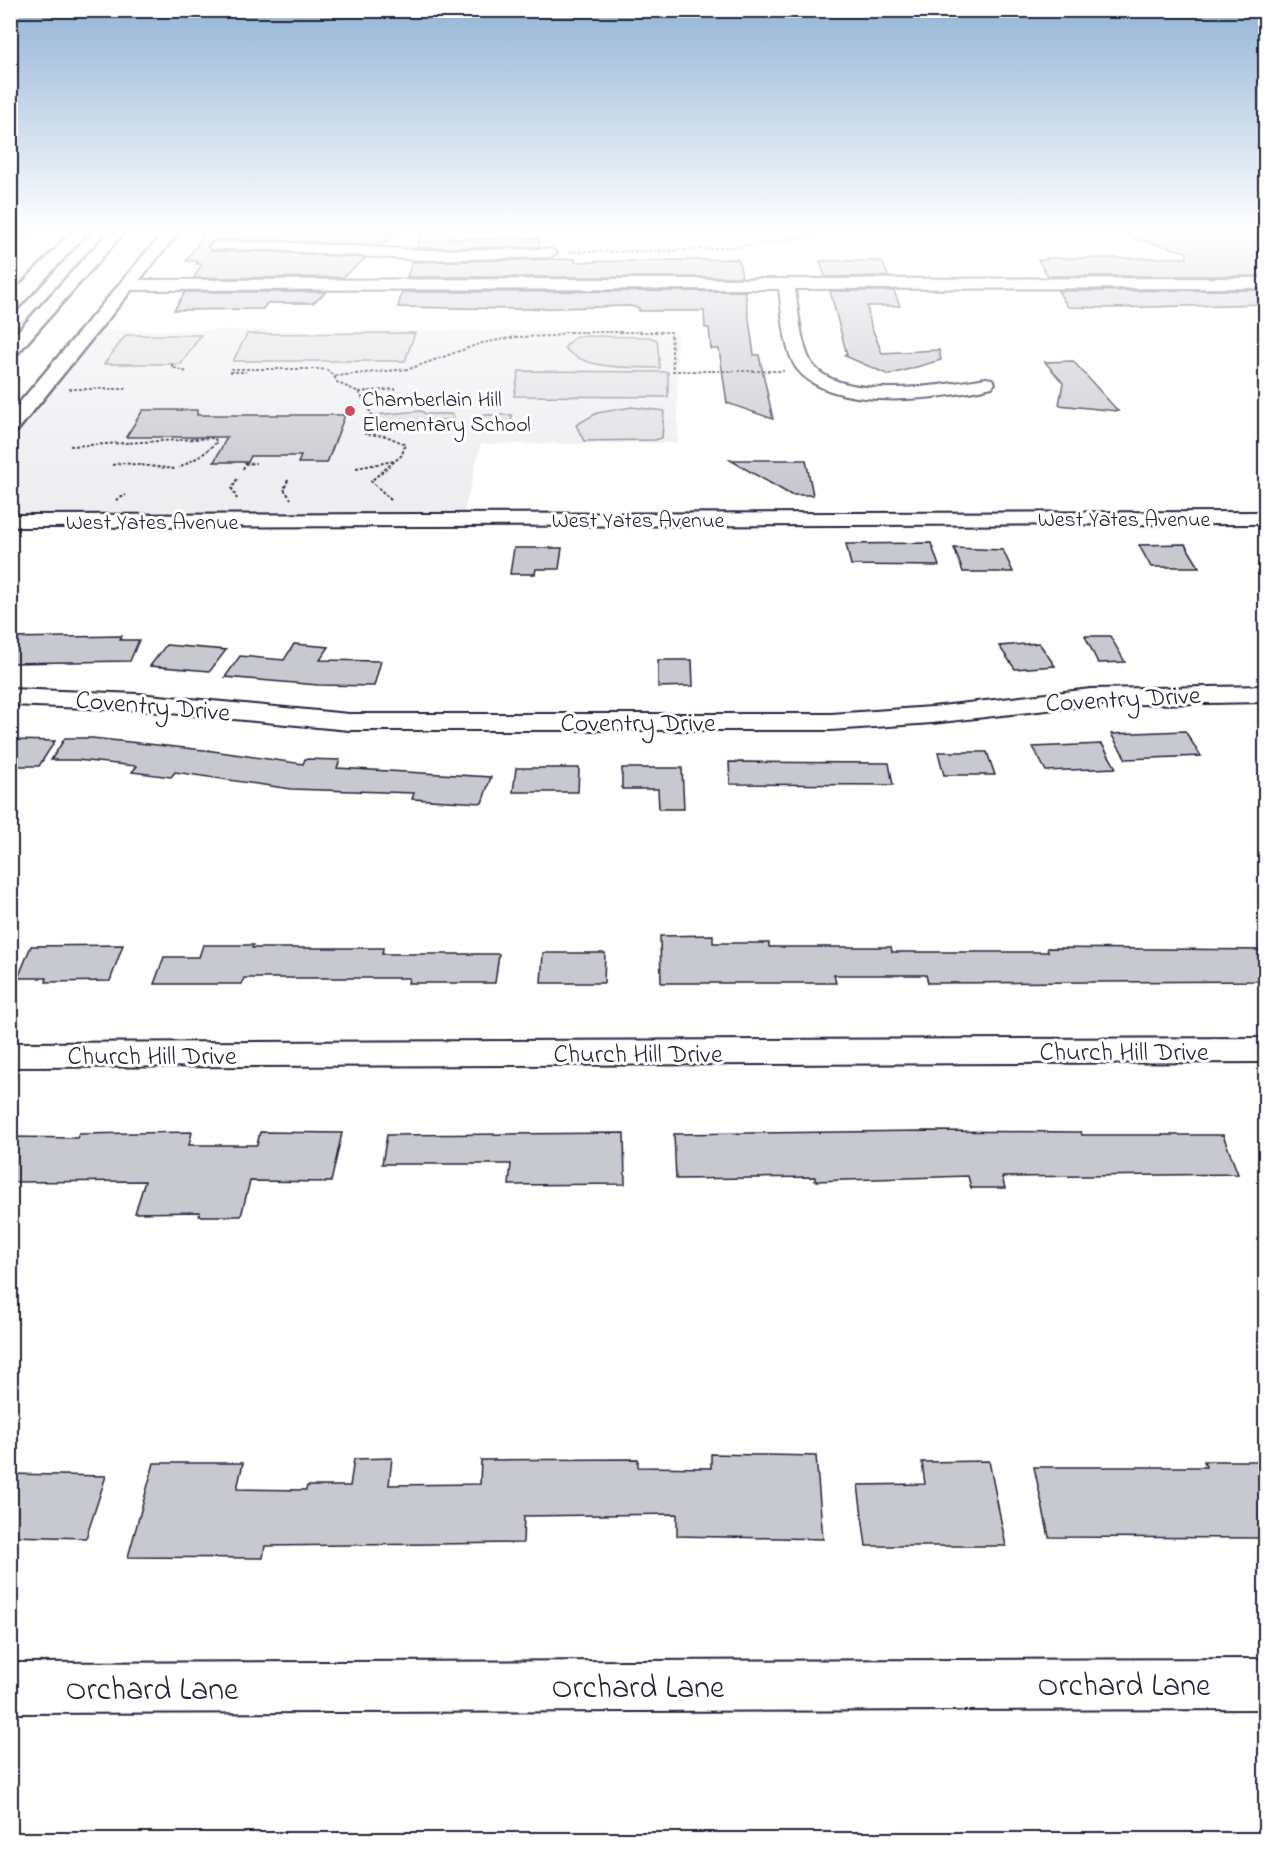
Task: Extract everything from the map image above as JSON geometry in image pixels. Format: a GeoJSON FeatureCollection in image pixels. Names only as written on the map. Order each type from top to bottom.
{"type":"FeatureCollection","features":[{"type":"Feature","properties":{"kind":"main road"},"geometry":{"type":"LineString","coordinates":[[10,351],[42,315]]}},
{"type":"Feature","properties":{"kind":"main road"},"geometry":{"type":"LineString","coordinates":[[10,427],[102,315]]}},
{"type":"Feature","properties":{"kind":"street"},"geometry":{"type":"LineString","coordinates":[[792,315],[801,359],[808,371],[820,379],[848,388],[883,393],[938,392],[986,383]]}},
{"type":"Feature","properties":{"kind":"street","name":"West Yates Avenue"},"geometry":{"type":"LineString","coordinates":[[10,521],[1266,518]]}},
{"type":"Feature","properties":{"kind":"street","name":"Coventry Drive"},"geometry":{"type":"LineString","coordinates":[[10,697],[138,702],[349,722],[819,722],[932,715],[1091,697],[1266,693]]}},
{"type":"Feature","properties":{"kind":"street","name":"Church Hill Drive"},"geometry":{"type":"LineString","coordinates":[[10,1055],[1266,1050]]}},
{"type":"Feature","properties":{"kind":"street","name":"Orchard Lane"},"geometry":{"type":"LineString","coordinates":[[10,1688],[1266,1684]]}},
{"type":"Feature","properties":{"kind":"path"},"geometry":{"type":"LineString","coordinates":[[333,376],[410,369],[482,343],[516,337],[555,336],[566,332],[671,332],[673,371],[788,371]]}},
{"type":"Feature","properties":{"kind":"path"},"geometry":{"type":"LineString","coordinates":[[172,364],[172,368],[187,372]]}},
{"type":"Feature","properties":{"kind":"path"},"geometry":{"type":"LineString","coordinates":[[289,372],[230,370],[319,369],[327,370],[338,383],[358,392],[396,389]]}},
{"type":"Feature","properties":{"kind":"path"},"geometry":{"type":"LineString","coordinates":[[62,389],[126,389]]}},
{"type":"Feature","properties":{"kind":"path"},"geometry":{"type":"LineString","coordinates":[[358,392],[372,415],[365,434],[380,434],[396,438],[405,444],[402,455],[371,481],[394,502]]}},
{"type":"Feature","properties":{"kind":"path"},"geometry":{"type":"LineString","coordinates":[[70,446],[214,438],[217,442],[202,455],[177,469],[122,463],[112,465]]}},
{"type":"Feature","properties":{"kind":"path"},"geometry":{"type":"LineString","coordinates":[[356,468],[396,460]]}},
{"type":"Feature","properties":{"kind":"path"},"geometry":{"type":"LineString","coordinates":[[243,470],[245,464],[256,464]]}},
{"type":"Feature","properties":{"kind":"path"},"geometry":{"type":"LineString","coordinates":[[237,479],[232,489],[237,499]]}},
{"type":"Feature","properties":{"kind":"path"},"geometry":{"type":"LineString","coordinates":[[288,480],[284,489],[291,499]]}},
{"type":"Feature","properties":{"kind":"shaded area","name":"Chamberlain Hill Elementary School"},"geometry":{"type":"Polygon","coordinates":[[[90,330],[677,331],[678,443],[481,444],[462,520],[11,521],[11,427],[90,330]]]}},
{"type":"Feature","properties":{"kind":"shaded area"},"geometry":{"type":"Polygon","coordinates":[[[415,333],[405,361],[233,361],[247,334],[415,333]]]}},
{"type":"Feature","properties":{"kind":"shaded area"},"geometry":{"type":"Polygon","coordinates":[[[126,335],[201,335],[181,364],[104,364],[126,335]]]}},
{"type":"Feature","properties":{"kind":"shaded area"},"geometry":{"type":"Polygon","coordinates":[[[576,336],[649,337],[657,340],[660,368],[609,366],[584,361],[564,348],[576,336]]]}},
{"type":"Feature","properties":{"kind":"shaded area"},"geometry":{"type":"Polygon","coordinates":[[[519,371],[668,372],[668,397],[514,396],[519,371]]]}},
{"type":"Feature","properties":{"kind":"shaded area"},"geometry":{"type":"Polygon","coordinates":[[[632,407],[664,411],[662,438],[584,441],[576,425],[597,413],[632,407]]]}},
{"type":"Feature","properties":{"kind":"shaded area"},"geometry":{"type":"Polygon","coordinates":[[[421,411],[426,414],[454,416],[453,420],[415,420],[413,427],[400,426],[399,430],[371,430],[375,415],[421,411]]]}},
{"type":"Feature","properties":{"kind":"shaded area"},"geometry":{"type":"Polygon","coordinates":[[[481,415],[512,415],[510,432],[478,432],[481,415]]]}},
{"type":"Feature","properties":{"kind":"building"},"geometry":{"type":"Polygon","coordinates":[[[704,315],[748,315],[754,355],[759,355],[773,419],[727,403],[719,349],[711,349],[709,328],[705,328],[704,315]]]}},
{"type":"Feature","properties":{"kind":"building"},"geometry":{"type":"Polygon","coordinates":[[[836,315],[869,315],[882,353],[939,350],[941,360],[889,375],[843,355],[847,355],[836,315]]]}},
{"type":"Feature","properties":{"kind":"building"},"geometry":{"type":"Polygon","coordinates":[[[1073,361],[1118,411],[1059,405],[1063,383],[1045,362],[1073,361]]]}},
{"type":"Feature","properties":{"kind":"building"},"geometry":{"type":"Polygon","coordinates":[[[143,410],[197,410],[197,415],[345,415],[327,463],[298,463],[301,456],[251,456],[248,462],[214,462],[227,437],[126,437],[143,410]]]}},
{"type":"Feature","properties":{"kind":"building"},"geometry":{"type":"Polygon","coordinates":[[[730,460],[806,460],[813,495],[791,495],[730,460]]]}},
{"type":"Feature","properties":{"kind":"building"},"geometry":{"type":"Polygon","coordinates":[[[931,543],[939,566],[851,565],[846,544],[931,543]]]}},
{"type":"Feature","properties":{"kind":"building"},"geometry":{"type":"Polygon","coordinates":[[[1185,544],[1199,567],[1151,567],[1139,545],[1185,544]]]}},
{"type":"Feature","properties":{"kind":"building"},"geometry":{"type":"Polygon","coordinates":[[[514,548],[562,548],[559,569],[536,569],[535,574],[510,574],[514,548]]]}},
{"type":"Feature","properties":{"kind":"building"},"geometry":{"type":"Polygon","coordinates":[[[954,548],[1003,550],[1013,572],[963,572],[954,548]]]}},
{"type":"Feature","properties":{"kind":"building"},"geometry":{"type":"Polygon","coordinates":[[[122,636],[120,640],[139,640],[130,661],[10,663],[10,638],[122,636]]]}},
{"type":"Feature","properties":{"kind":"building"},"geometry":{"type":"Polygon","coordinates":[[[1085,636],[1110,636],[1125,662],[1098,663],[1085,636]]]}},
{"type":"Feature","properties":{"kind":"building"},"geometry":{"type":"Polygon","coordinates":[[[1039,643],[1055,666],[1015,669],[999,646],[1039,643]]]}},
{"type":"Feature","properties":{"kind":"building"},"geometry":{"type":"Polygon","coordinates":[[[294,644],[329,647],[320,660],[381,661],[374,686],[318,685],[225,677],[240,656],[284,660],[294,644]]]}},
{"type":"Feature","properties":{"kind":"building"},"geometry":{"type":"Polygon","coordinates":[[[166,645],[226,650],[210,671],[150,666],[166,645]]]}},
{"type":"Feature","properties":{"kind":"building"},"geometry":{"type":"Polygon","coordinates":[[[658,660],[692,660],[693,686],[658,687],[658,660]]]}},
{"type":"Feature","properties":{"kind":"building"},"geometry":{"type":"Polygon","coordinates":[[[1185,731],[1201,756],[1126,759],[1111,734],[1185,731]]]}},
{"type":"Feature","properties":{"kind":"building"},"geometry":{"type":"Polygon","coordinates":[[[65,738],[92,738],[213,751],[303,764],[305,759],[340,760],[337,768],[491,777],[482,803],[412,799],[414,793],[291,789],[175,772],[171,777],[132,772],[137,766],[77,760],[51,760],[65,738]]]}},
{"type":"Feature","properties":{"kind":"building"},"geometry":{"type":"Polygon","coordinates":[[[10,740],[55,741],[39,766],[10,766],[10,740]]]}},
{"type":"Feature","properties":{"kind":"building"},"geometry":{"type":"Polygon","coordinates":[[[1102,744],[1116,768],[1046,771],[1033,747],[1102,744]]]}},
{"type":"Feature","properties":{"kind":"building"},"geometry":{"type":"Polygon","coordinates":[[[938,752],[987,752],[995,775],[944,775],[938,752]]]}},
{"type":"Feature","properties":{"kind":"building"},"geometry":{"type":"Polygon","coordinates":[[[729,762],[889,763],[893,785],[730,784],[729,762]]]}},
{"type":"Feature","properties":{"kind":"building"},"geometry":{"type":"Polygon","coordinates":[[[516,768],[579,768],[578,792],[513,792],[516,768]]]}},
{"type":"Feature","properties":{"kind":"building"},"geometry":{"type":"Polygon","coordinates":[[[622,768],[682,768],[684,809],[659,809],[658,789],[622,789],[622,768]]]}},
{"type":"Feature","properties":{"kind":"building"},"geometry":{"type":"Polygon","coordinates":[[[713,935],[713,943],[769,943],[769,947],[891,947],[892,952],[1048,952],[1047,948],[1266,950],[1266,981],[928,983],[926,975],[834,975],[836,983],[661,983],[660,936],[713,935]]]}},
{"type":"Feature","properties":{"kind":"building"},"geometry":{"type":"Polygon","coordinates":[[[123,945],[110,981],[46,982],[47,978],[18,978],[31,946],[123,945]]]}},
{"type":"Feature","properties":{"kind":"building"},"geometry":{"type":"Polygon","coordinates":[[[203,945],[253,945],[252,948],[383,948],[382,954],[499,954],[495,983],[408,983],[409,978],[244,978],[242,984],[154,984],[164,957],[199,957],[203,945]]]}},
{"type":"Feature","properties":{"kind":"building"},"geometry":{"type":"Polygon","coordinates":[[[543,953],[605,953],[604,983],[541,983],[543,953]]]}},
{"type":"Feature","properties":{"kind":"building"},"geometry":{"type":"Polygon","coordinates":[[[192,1132],[189,1145],[257,1145],[260,1132],[342,1133],[331,1182],[250,1181],[241,1216],[199,1216],[200,1212],[135,1213],[145,1181],[10,1182],[10,1137],[77,1138],[79,1134],[192,1132]]]}},
{"type":"Feature","properties":{"kind":"building"},"geometry":{"type":"Polygon","coordinates":[[[1081,1132],[1082,1135],[1223,1135],[1238,1174],[1002,1177],[1005,1188],[971,1188],[968,1176],[815,1181],[815,1177],[676,1179],[674,1134],[1081,1132]]]}},
{"type":"Feature","properties":{"kind":"building"},"geometry":{"type":"Polygon","coordinates":[[[624,1133],[625,1184],[509,1185],[511,1164],[382,1164],[387,1135],[624,1133]]]}},
{"type":"Feature","properties":{"kind":"building"},"geometry":{"type":"Polygon","coordinates":[[[711,1454],[816,1456],[823,1539],[677,1536],[677,1514],[524,1516],[523,1543],[265,1546],[263,1558],[128,1557],[154,1463],[243,1463],[237,1489],[306,1490],[307,1486],[350,1486],[354,1459],[392,1458],[389,1485],[480,1484],[481,1460],[638,1459],[638,1467],[711,1468],[711,1454]]]}},
{"type":"Feature","properties":{"kind":"building"},"geometry":{"type":"Polygon","coordinates":[[[989,1461],[1006,1546],[866,1546],[858,1485],[925,1484],[922,1462],[989,1461]]]}},
{"type":"Feature","properties":{"kind":"building"},"geometry":{"type":"Polygon","coordinates":[[[1204,1461],[1266,1461],[1266,1538],[1049,1537],[1034,1467],[1206,1467],[1204,1461]]]}},
{"type":"Feature","properties":{"kind":"building"},"geometry":{"type":"Polygon","coordinates":[[[10,1474],[106,1476],[86,1538],[10,1536],[10,1474]]]}},
{"type":"Feature","properties":{"kind":"waterway"},"geometry":{"type":"LineString","coordinates":[[10,383],[16,377]]}},
{"type":"Feature","properties":{"kind":"place","name":"Chamberlain Hill Elementary School"},"geometry":{"type":"Point","coordinates":[350,411]}}]}
